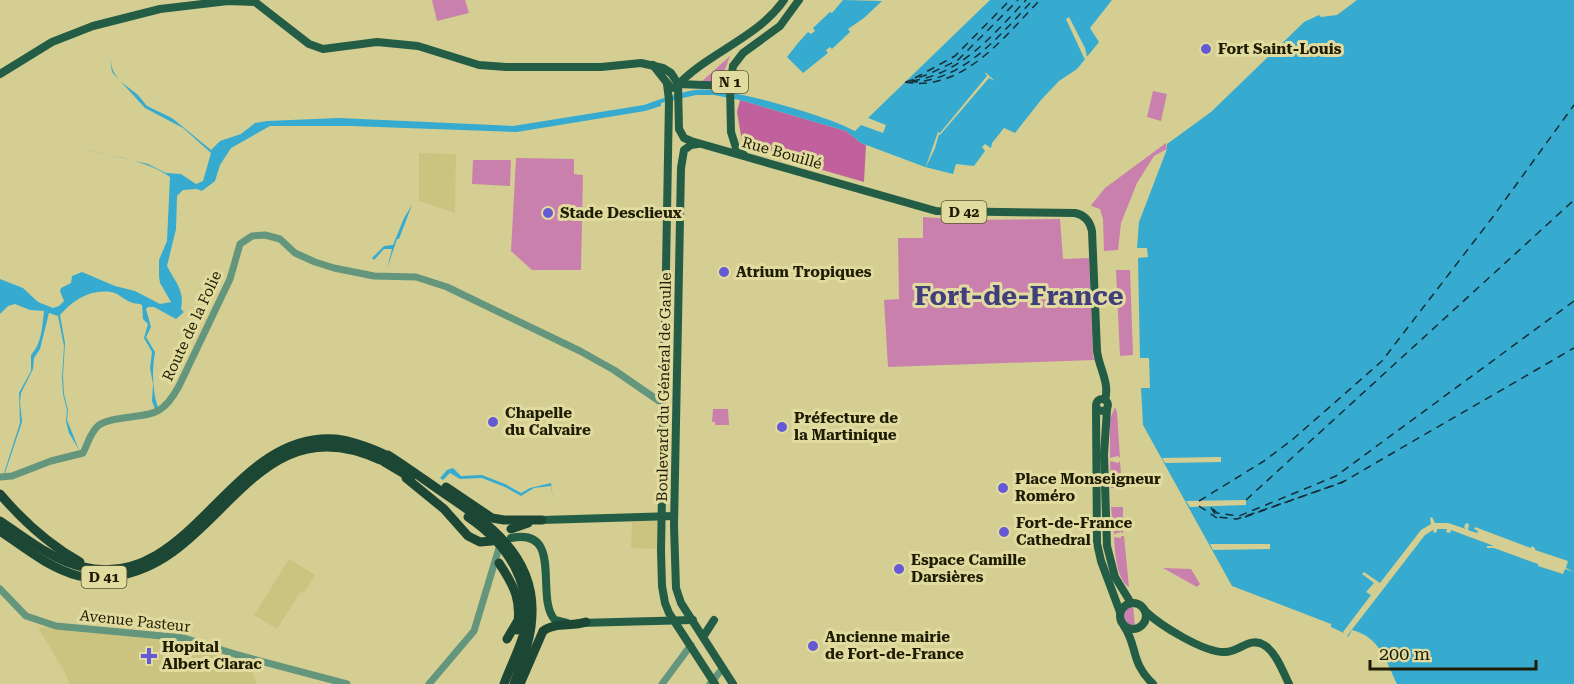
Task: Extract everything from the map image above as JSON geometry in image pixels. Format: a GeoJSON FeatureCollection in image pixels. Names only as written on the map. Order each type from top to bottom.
{"type":"FeatureCollection","features":[{"type":"Feature","properties":{"kind":"highway","name":"D 41"},"geometry":{"type":"LineString","coordinates":[[0,531],[56,568],[95,578],[119,576],[146,569],[171,554],[248,474],[271,457],[294,445],[333,439],[353,442],[384,457],[478,520],[526,575],[532,615],[531,631],[514,684]]}},
{"type":"Feature","properties":{"kind":"highway"},"geometry":{"type":"LineString","coordinates":[[404,470],[427,476],[492,518],[542,520]]}},
{"type":"Feature","properties":{"kind":"highway"},"geometry":{"type":"LineString","coordinates":[[404,470],[412,484],[444,509],[466,534],[480,542],[496,545]]}},
{"type":"Feature","properties":{"kind":"highway"},"geometry":{"type":"LineString","coordinates":[[0,494],[27,524],[60,550],[86,565],[108,571]]}},
{"type":"Feature","properties":{"kind":"highway"},"geometry":{"type":"LineString","coordinates":[[511,533],[542,520]]}},
{"type":"Feature","properties":{"kind":"highway","name":"D 41"},"geometry":{"type":"LineString","coordinates":[[0,521],[62,560],[81,567],[108,571],[133,566],[155,557],[201,522]]}},
{"type":"Feature","properties":{"kind":"highway"},"geometry":{"type":"LineString","coordinates":[[499,563],[515,588],[519,617],[516,640],[503,684]]}},
{"type":"Feature","properties":{"kind":"highway","name":"D 41"},"geometry":{"type":"LineString","coordinates":[[503,684],[522,637],[528,594]]}},
{"type":"Feature","properties":{"kind":"highway"},"geometry":{"type":"LineString","coordinates":[[507,639],[519,617]]}},
{"type":"Feature","properties":{"kind":"highway"},"geometry":{"type":"LineString","coordinates":[[520,684],[543,631],[551,626],[577,626],[586,622]]}},
{"type":"Feature","properties":{"kind":"main road"},"geometry":{"type":"LineString","coordinates":[[262,0],[291,30]]}},
{"type":"Feature","properties":{"kind":"main road","name":"N 1"},"geometry":{"type":"LineString","coordinates":[[673,86],[761,24],[775,12],[784,0]]}},
{"type":"Feature","properties":{"kind":"main road","name":"N 1"},"geometry":{"type":"LineString","coordinates":[[731,132],[730,86],[732,70],[737,58],[780,26],[799,0]]}},
{"type":"Feature","properties":{"kind":"main road"},"geometry":{"type":"LineString","coordinates":[[0,74],[52,42],[93,26],[160,9],[230,1],[255,2],[309,44],[324,49],[366,42],[396,43],[433,50],[479,65],[506,68],[641,63],[667,70],[684,71],[700,67]]}},
{"type":"Feature","properties":{"kind":"main road","name":"Boulevard du Général de Gaulle"},"geometry":{"type":"LineString","coordinates":[[653,65],[673,86],[680,98],[680,132],[687,140],[700,144]]}},
{"type":"Feature","properties":{"kind":"main road"},"geometry":{"type":"LineString","coordinates":[[667,70],[674,76],[673,86],[730,86]]}},
{"type":"Feature","properties":{"kind":"main road","name":"Boulevard du Général de Gaulle"},"geometry":{"type":"LineString","coordinates":[[673,86],[669,100],[662,403],[662,586],[665,603],[713,683]]}},
{"type":"Feature","properties":{"kind":"main road"},"geometry":{"type":"LineString","coordinates":[[717,149],[726,144],[731,132]]}},
{"type":"Feature","properties":{"kind":"main road"},"geometry":{"type":"LineString","coordinates":[[731,132],[737,150],[747,157]]}},
{"type":"Feature","properties":{"kind":"main road","name":"Boulevard du Général de Gaulle"},"geometry":{"type":"LineString","coordinates":[[700,144],[691,145],[684,150],[681,168],[675,516],[676,592],[733,684]]}},
{"type":"Feature","properties":{"kind":"main road","name":"Rue Bouillé"},"geometry":{"type":"LineString","coordinates":[[700,144],[936,211],[1075,213],[1086,218],[1092,231],[1097,351],[1099,366],[1107,385],[1105,399]]}},
{"type":"Feature","properties":{"kind":"main road"},"geometry":{"type":"LineString","coordinates":[[1131,603],[1117,583],[1110,565],[1107,546],[1104,454],[1109,405],[1105,399],[1098,400],[1096,408],[1097,543],[1101,561],[1120,612],[1120,620],[1129,635],[1138,667],[1153,684]]}},
{"type":"Feature","properties":{"kind":"main road"},"geometry":{"type":"LineString","coordinates":[[662,403],[678,403]]}},
{"type":"Feature","properties":{"kind":"main road"},"geometry":{"type":"LineString","coordinates":[[662,403],[672,417],[676,453]]}},
{"type":"Feature","properties":{"kind":"main road"},"geometry":{"type":"LineString","coordinates":[[1096,408],[1101,412],[1107,410]]}},
{"type":"Feature","properties":{"kind":"main road"},"geometry":{"type":"LineString","coordinates":[[542,520],[675,516]]}},
{"type":"Feature","properties":{"kind":"main road"},"geometry":{"type":"LineString","coordinates":[[511,533],[529,538],[542,548],[552,618],[562,623],[676,622],[695,624]]}},
{"type":"Feature","properties":{"kind":"main road"},"geometry":{"type":"LineString","coordinates":[[1120,612],[1124,606],[1131,603],[1139,605],[1169,630],[1219,652],[1232,651],[1253,642],[1261,643],[1268,647],[1289,684]]}},
{"type":"Feature","properties":{"kind":"main road"},"geometry":{"type":"LineString","coordinates":[[1124,626],[1130,630],[1140,628],[1146,619],[1145,611]]}},
{"type":"Feature","properties":{"kind":"main road"},"geometry":{"type":"LineString","coordinates":[[703,637],[714,620]]}},
{"type":"Feature","properties":{"kind":"main road"},"geometry":{"type":"LineString","coordinates":[[684,633],[689,626],[695,624]]}},
{"type":"Feature","properties":{"kind":"street","name":"Route de la Folie"},"geometry":{"type":"LineString","coordinates":[[0,477],[12,476],[51,461],[83,453],[94,431],[107,421],[163,410],[179,386],[230,279],[238,248],[244,241],[257,235],[280,239],[295,253],[334,268],[374,276],[416,278],[447,287],[580,351],[614,370],[662,403]]}},
{"type":"Feature","properties":{"kind":"street"},"geometry":{"type":"LineString","coordinates":[[429,684],[474,631],[496,545]]}},
{"type":"Feature","properties":{"kind":"street","name":"Avenue Pasteur"},"geometry":{"type":"LineString","coordinates":[[0,589],[26,616],[56,626],[184,638],[347,684]]}},
{"type":"Feature","properties":{"kind":"street"},"geometry":{"type":"LineString","coordinates":[[662,684],[691,645]]}},
{"type":"Feature","properties":{"kind":"street"},"geometry":{"type":"LineString","coordinates":[[713,683],[723,668]]}},
{"type":"Feature","properties":{"kind":"shaded area"},"geometry":{"type":"Polygon","coordinates":[[[432,0],[465,0],[469,13],[437,21],[432,0]]]}},
{"type":"Feature","properties":{"kind":"shaded area"},"geometry":{"type":"Polygon","coordinates":[[[730,56],[720,83],[700,83],[730,56]]]}},
{"type":"Feature","properties":{"kind":"shaded area"},"geometry":{"type":"Polygon","coordinates":[[[1153,91],[1167,94],[1161,121],[1147,117],[1153,91]]]}},
{"type":"Feature","properties":{"kind":"shaded area"},"geometry":{"type":"Polygon","coordinates":[[[740,100],[846,131],[866,145],[864,182],[743,147],[737,112],[740,100]]]}},
{"type":"Feature","properties":{"kind":"shaded area"},"geometry":{"type":"Polygon","coordinates":[[[1166,143],[1167,149],[1154,156],[1137,183],[1121,223],[1118,250],[1104,251],[1103,219],[1100,209],[1091,206],[1092,204],[1105,188],[1166,143]]]}},
{"type":"Feature","properties":{"kind":"shaded area"},"geometry":{"type":"Polygon","coordinates":[[[419,153],[456,154],[455,213],[419,201],[419,153]]]}},
{"type":"Feature","properties":{"kind":"shaded area","name":"Stade Desclieux"},"geometry":{"type":"Polygon","coordinates":[[[516,158],[574,159],[574,174],[583,175],[581,270],[532,270],[511,251],[516,158]]]}},
{"type":"Feature","properties":{"kind":"shaded area"},"geometry":{"type":"Polygon","coordinates":[[[473,160],[511,160],[510,186],[472,184],[473,160]]]}},
{"type":"Feature","properties":{"kind":"shaded area"},"geometry":{"type":"Polygon","coordinates":[[[923,217],[968,220],[1060,219],[1063,259],[1089,258],[1093,357],[1095,360],[888,367],[884,300],[899,299],[898,238],[923,238],[923,217]]]}},
{"type":"Feature","properties":{"kind":"shaded area"},"geometry":{"type":"Polygon","coordinates":[[[1116,270],[1130,270],[1133,355],[1120,356],[1116,270]]]}},
{"type":"Feature","properties":{"kind":"shaded area"},"geometry":{"type":"Polygon","coordinates":[[[1115,407],[1120,458],[1118,456],[1110,458],[1110,419],[1115,407]]]}},
{"type":"Feature","properties":{"kind":"shaded area"},"geometry":{"type":"Polygon","coordinates":[[[713,409],[728,409],[729,425],[715,425],[715,422],[712,422],[713,409]]]}},
{"type":"Feature","properties":{"kind":"shaded area"},"geometry":{"type":"Polygon","coordinates":[[[1110,461],[1118,463],[1120,461],[1122,488],[1111,488],[1110,461]]]}},
{"type":"Feature","properties":{"kind":"shaded area"},"geometry":{"type":"Polygon","coordinates":[[[1111,507],[1123,507],[1123,533],[1114,534],[1111,507]]]}},
{"type":"Feature","properties":{"kind":"shaded area"},"geometry":{"type":"Polygon","coordinates":[[[632,519],[660,520],[660,549],[631,548],[632,519]]]}},
{"type":"Feature","properties":{"kind":"shaded area"},"geometry":{"type":"Polygon","coordinates":[[[1124,536],[1129,587],[1121,578],[1116,557],[1114,537],[1121,538],[1124,536]]]}},
{"type":"Feature","properties":{"kind":"shaded area"},"geometry":{"type":"Polygon","coordinates":[[[289,559],[315,575],[304,593],[301,591],[277,629],[254,615],[289,559]]]}},
{"type":"Feature","properties":{"kind":"shaded area"},"geometry":{"type":"Polygon","coordinates":[[[1163,568],[1191,569],[1200,584],[1197,587],[1163,568]]]}},
{"type":"Feature","properties":{"kind":"shaded area"},"geometry":{"type":"Polygon","coordinates":[[[1133,605],[1135,627],[1128,625],[1122,617],[1125,608],[1133,605]]]}},
{"type":"Feature","properties":{"kind":"shaded area","name":"Hopital Albert Clarac"},"geometry":{"type":"Polygon","coordinates":[[[56,626],[169,636],[249,658],[256,684],[70,684],[38,628],[56,626]]]}},
{"type":"Feature","properties":{"kind":"water"},"geometry":{"type":"Polygon","coordinates":[[[843,0],[882,1],[848,29],[850,32],[832,49],[830,47],[826,50],[828,53],[803,73],[787,57],[808,32],[811,34],[815,31],[813,28],[830,12],[832,13],[843,0]]]}},
{"type":"Feature","properties":{"kind":"water"},"geometry":{"type":"Polygon","coordinates":[[[990,0],[1112,0],[1090,28],[1099,42],[1077,69],[1059,81],[1015,133],[1004,128],[992,143],[991,148],[985,144],[982,147],[985,151],[974,166],[956,164],[953,174],[925,167],[861,143],[846,131],[740,100],[714,95],[696,95],[661,103],[661,106],[645,111],[517,132],[350,126],[270,126],[231,148],[220,165],[215,181],[202,191],[183,190],[177,196],[176,229],[167,266],[180,291],[181,309],[184,312],[176,319],[154,307],[146,309],[151,327],[146,337],[155,352],[153,380],[158,408],[155,409],[152,401],[153,384],[150,368],[152,352],[144,338],[148,324],[143,319],[142,305],[130,302],[111,292],[89,294],[70,305],[60,315],[65,343],[63,376],[68,410],[67,420],[79,450],[69,433],[66,421],[67,410],[63,394],[62,377],[64,346],[58,316],[49,313],[40,349],[34,358],[33,369],[21,393],[22,422],[4,473],[20,423],[19,393],[31,371],[31,355],[39,340],[44,311],[30,310],[15,304],[8,306],[0,314],[0,279],[23,288],[38,302],[53,308],[64,301],[61,288],[71,283],[72,276],[82,272],[115,286],[135,291],[160,304],[171,302],[160,283],[159,276],[159,260],[167,241],[170,177],[151,166],[131,160],[148,164],[166,173],[181,174],[196,184],[203,181],[211,153],[183,128],[145,108],[121,82],[138,95],[147,106],[172,118],[211,150],[220,141],[241,134],[255,123],[267,121],[339,118],[513,126],[644,105],[675,94],[695,90],[728,92],[751,97],[800,110],[855,131],[861,125],[883,133],[886,125],[868,118],[990,0]]]}},
{"type":"Feature","properties":{"kind":"water"},"geometry":{"type":"Polygon","coordinates":[[[1357,0],[1574,0],[1574,684],[1397,684],[1381,651],[1362,633],[1352,630],[1348,637],[1331,627],[1331,624],[1232,586],[1143,425],[1141,388],[1150,388],[1149,358],[1140,358],[1138,258],[1148,257],[1147,248],[1137,248],[1139,222],[1167,144],[1211,112],[1304,22],[1319,15],[1321,17],[1337,15],[1357,0]]]}},
{"type":"Feature","properties":{"kind":"water"},"geometry":{"type":"Polygon","coordinates":[[[412,205],[387,269],[392,249],[384,249],[374,260],[372,258],[384,246],[393,245],[412,205]]]}},
{"type":"Feature","properties":{"kind":"water"},"geometry":{"type":"Polygon","coordinates":[[[453,468],[461,476],[482,475],[521,493],[530,488],[551,483],[553,501],[551,486],[534,488],[521,496],[482,478],[460,479],[450,473],[443,480],[440,478],[447,470],[453,468]]]}},
{"type":"Feature","properties":{"kind":"pier"},"geometry":{"type":"Polygon","coordinates":[[[1069,17],[1085,48],[1087,57],[1085,60],[1066,19],[1069,17]]]}},
{"type":"Feature","properties":{"kind":"pier"},"geometry":{"type":"Polygon","coordinates":[[[985,72],[995,81],[989,78],[940,135],[939,134],[925,169],[938,132],[940,133],[987,76],[985,72]]]}},
{"type":"Feature","properties":{"kind":"pier"},"geometry":{"type":"Polygon","coordinates":[[[1221,457],[1221,462],[1165,463],[1162,458],[1221,457]]]}},
{"type":"Feature","properties":{"kind":"pier"},"geometry":{"type":"Polygon","coordinates":[[[1246,500],[1246,505],[1190,507],[1186,501],[1246,500]]]}},
{"type":"Feature","properties":{"kind":"pier"},"geometry":{"type":"Polygon","coordinates":[[[1432,517],[1435,523],[1448,523],[1466,529],[1464,527],[1466,523],[1469,524],[1468,530],[1477,533],[1475,527],[1531,548],[1532,546],[1535,550],[1568,561],[1566,568],[1574,572],[1565,569],[1563,574],[1538,566],[1538,564],[1494,548],[1487,548],[1487,546],[1494,546],[1451,530],[1450,533],[1446,532],[1447,529],[1437,529],[1434,533],[1433,530],[1425,535],[1347,636],[1343,632],[1371,595],[1366,592],[1374,583],[1362,574],[1364,572],[1380,583],[1421,530],[1431,524],[1430,518],[1432,517]]]}},
{"type":"Feature","properties":{"kind":"pier"},"geometry":{"type":"Polygon","coordinates":[[[1210,544],[1270,544],[1270,549],[1213,550],[1210,544]]]}},
{"type":"Feature","properties":{"kind":"ferry route"},"geometry":{"type":"LineString","coordinates":[[915,78],[955,56],[1010,0]]}},
{"type":"Feature","properties":{"kind":"ferry route"},"geometry":{"type":"LineString","coordinates":[[906,82],[958,60],[1018,0]]}},
{"type":"Feature","properties":{"kind":"ferry route"},"geometry":{"type":"LineString","coordinates":[[912,81],[930,77],[961,61],[989,39],[1026,0]]}},
{"type":"Feature","properties":{"kind":"ferry route"},"geometry":{"type":"LineString","coordinates":[[910,82],[929,80],[964,65],[994,41],[1033,0]]}},
{"type":"Feature","properties":{"kind":"ferry route"},"geometry":{"type":"LineString","coordinates":[[905,82],[926,83],[945,79],[964,70],[997,45],[1040,0]]}},
{"type":"Feature","properties":{"kind":"ferry route"},"geometry":{"type":"LineString","coordinates":[[1199,501],[1264,461],[1292,440],[1382,361],[1492,218],[1574,105]]}},
{"type":"Feature","properties":{"kind":"ferry route"},"geometry":{"type":"LineString","coordinates":[[1246,500],[1574,200]]}},
{"type":"Feature","properties":{"kind":"ferry route"},"geometry":{"type":"LineString","coordinates":[[1574,301],[1336,476],[1239,516],[1217,513],[1210,506],[1217,517],[1237,519],[1341,483],[1574,348]]}},
{"type":"Feature","properties":{"kind":"ferry route"},"geometry":{"type":"LineString","coordinates":[[1245,517],[1348,480]]}},
{"type":"Feature","properties":{"kind":"ferry route"},"geometry":{"type":"LineString","coordinates":[[1199,506],[1217,518]]}},
{"type":"Feature","properties":{"kind":"place","name":"Fort Saint-Louis"},"geometry":{"type":"Point","coordinates":[1206,49]}},
{"type":"Feature","properties":{"kind":"place","name":"Stade Desclieux"},"geometry":{"type":"Point","coordinates":[548,213]}},
{"type":"Feature","properties":{"kind":"place","name":"Atrium Tropiques"},"geometry":{"type":"Point","coordinates":[724,272]}},
{"type":"Feature","properties":{"kind":"place","name":"Chapelle du Calvaire"},"geometry":{"type":"Point","coordinates":[493,422]}},
{"type":"Feature","properties":{"kind":"place","name":"Préfecture de la Martinique"},"geometry":{"type":"Point","coordinates":[782,427]}},
{"type":"Feature","properties":{"kind":"place","name":"Place Monseigneur Roméro"},"geometry":{"type":"Point","coordinates":[1003,488]}},
{"type":"Feature","properties":{"kind":"place","name":"Fort-de-France Cathedral"},"geometry":{"type":"Point","coordinates":[1004,532]}},
{"type":"Feature","properties":{"kind":"place","name":"Espace Camille Darsières"},"geometry":{"type":"Point","coordinates":[899,569]}},
{"type":"Feature","properties":{"kind":"place","name":"Ancienne mairie de Fort-de-France"},"geometry":{"type":"Point","coordinates":[813,646]}},
{"type":"Feature","properties":{"kind":"place","name":"Hopital Albert Clarac"},"geometry":{"type":"Point","coordinates":[149,656]}},
{"type":"Feature","properties":{"kind":"district","name":"Fort-de-France"},"geometry":{"type":"Point","coordinates":[1019,296]}}]}
